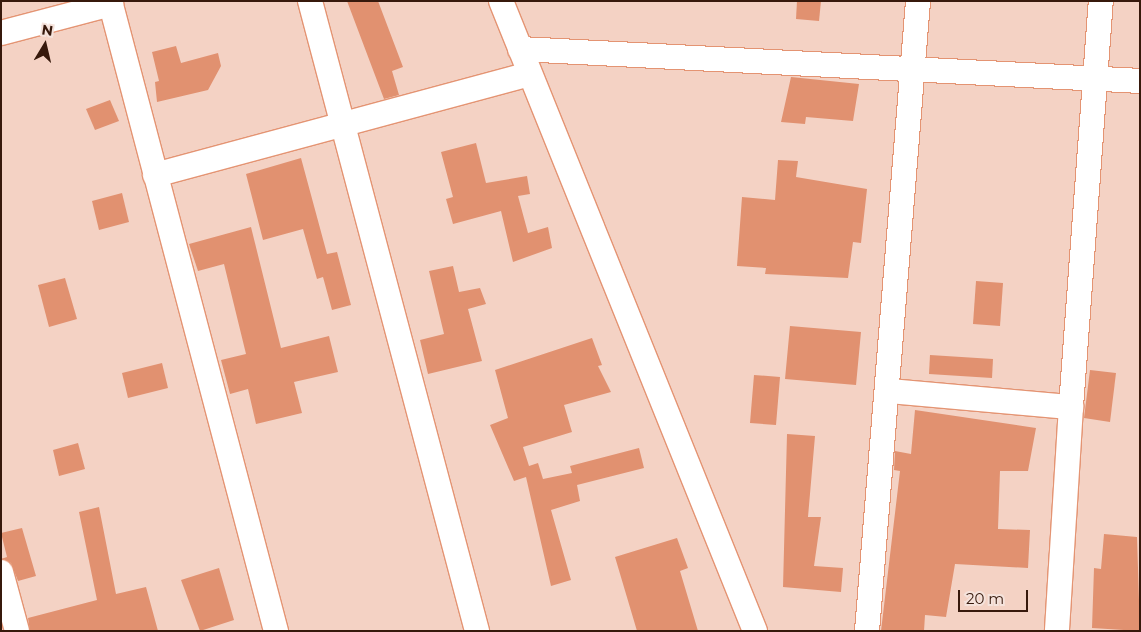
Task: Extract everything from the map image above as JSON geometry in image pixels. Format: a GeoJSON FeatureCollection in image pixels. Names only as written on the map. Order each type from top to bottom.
{"type":"FeatureCollection","features":[{"type":"Feature","properties":{"kind":"street"},"geometry":{"type":"LineString","coordinates":[[310,1],[344,122],[477,631]]}},
{"type":"Feature","properties":{"kind":"street"},"geometry":{"type":"LineString","coordinates":[[501,1],[756,631]]}},
{"type":"Feature","properties":{"kind":"street"},"geometry":{"type":"LineString","coordinates":[[867,631],[890,391],[918,1]]}},
{"type":"Feature","properties":{"kind":"street"},"geometry":{"type":"LineString","coordinates":[[1057,631],[1071,406],[1101,1]]}},
{"type":"Feature","properties":{"kind":"street"},"geometry":{"type":"LineString","coordinates":[[1,33],[110,3],[276,631]]}},
{"type":"Feature","properties":{"kind":"street"},"geometry":{"type":"LineString","coordinates":[[520,49],[1140,82]]}},
{"type":"Feature","properties":{"kind":"street"},"geometry":{"type":"LineString","coordinates":[[155,175],[344,122],[530,74]]}},
{"type":"Feature","properties":{"kind":"street"},"geometry":{"type":"LineString","coordinates":[[890,391],[1071,406]]}},
{"type":"Feature","properties":{"kind":"street"},"geometry":{"type":"LineString","coordinates":[[1,572],[18,631]]}},
{"type":"Feature","properties":{"kind":"building"},"geometry":{"type":"Polygon","coordinates":[[[347,1],[378,1],[403,67],[392,71],[399,95],[384,99],[347,1]]]}},
{"type":"Feature","properties":{"kind":"building"},"geometry":{"type":"Polygon","coordinates":[[[797,1],[821,1],[819,21],[796,19],[797,1]]]}},
{"type":"Feature","properties":{"kind":"building"},"geometry":{"type":"Polygon","coordinates":[[[176,46],[181,63],[218,53],[221,66],[208,90],[157,102],[155,82],[159,81],[152,52],[176,46]]]}},
{"type":"Feature","properties":{"kind":"building"},"geometry":{"type":"Polygon","coordinates":[[[791,77],[859,84],[853,121],[806,117],[805,124],[781,122],[791,77]]]}},
{"type":"Feature","properties":{"kind":"building"},"geometry":{"type":"Polygon","coordinates":[[[110,100],[119,121],[95,130],[86,109],[110,100]]]}},
{"type":"Feature","properties":{"kind":"building"},"geometry":{"type":"Polygon","coordinates":[[[476,143],[486,183],[527,176],[530,194],[518,196],[528,233],[548,227],[552,248],[513,262],[501,211],[453,224],[446,199],[453,197],[441,152],[476,143]]]}},
{"type":"Feature","properties":{"kind":"building"},"geometry":{"type":"Polygon","coordinates":[[[301,158],[327,254],[337,252],[351,305],[332,310],[323,277],[317,279],[303,229],[263,240],[246,174],[301,158]]]}},
{"type":"Feature","properties":{"kind":"building"},"geometry":{"type":"Polygon","coordinates":[[[778,160],[798,161],[796,177],[867,189],[861,243],[853,242],[848,278],[765,274],[766,268],[737,266],[742,197],[775,200],[778,160]]]}},
{"type":"Feature","properties":{"kind":"building"},"geometry":{"type":"Polygon","coordinates":[[[122,193],[129,222],[99,230],[92,201],[122,193]]]}},
{"type":"Feature","properties":{"kind":"building"},"geometry":{"type":"Polygon","coordinates":[[[251,227],[281,348],[329,336],[338,372],[294,382],[302,413],[256,424],[248,389],[230,394],[221,360],[246,354],[224,264],[198,271],[189,244],[251,227]]]}},
{"type":"Feature","properties":{"kind":"building"},"geometry":{"type":"Polygon","coordinates":[[[453,266],[459,292],[480,288],[486,304],[468,309],[482,361],[428,374],[420,340],[444,334],[429,271],[453,266]]]}},
{"type":"Feature","properties":{"kind":"building"},"geometry":{"type":"Polygon","coordinates":[[[65,278],[77,319],[49,327],[38,285],[65,278]]]}},
{"type":"Feature","properties":{"kind":"building"},"geometry":{"type":"Polygon","coordinates":[[[976,281],[1003,283],[1000,326],[973,324],[976,281]]]}},
{"type":"Feature","properties":{"kind":"building"},"geometry":{"type":"Polygon","coordinates":[[[790,326],[861,332],[856,385],[785,379],[790,326]]]}},
{"type":"Feature","properties":{"kind":"building"},"geometry":{"type":"Polygon","coordinates":[[[592,338],[602,365],[598,366],[611,392],[564,405],[572,432],[523,447],[529,466],[538,463],[543,479],[572,473],[570,466],[639,448],[644,468],[577,485],[580,501],[551,510],[571,580],[551,586],[526,477],[514,481],[490,425],[508,418],[495,370],[592,338]]]}},
{"type":"Feature","properties":{"kind":"building"},"geometry":{"type":"Polygon","coordinates":[[[930,355],[993,359],[992,378],[929,374],[930,355]]]}},
{"type":"Feature","properties":{"kind":"building"},"geometry":{"type":"Polygon","coordinates":[[[162,363],[168,388],[128,398],[122,373],[162,363]]]}},
{"type":"Feature","properties":{"kind":"building"},"geometry":{"type":"Polygon","coordinates":[[[1090,370],[1116,373],[1110,422],[1084,418],[1090,370]]]}},
{"type":"Feature","properties":{"kind":"building"},"geometry":{"type":"Polygon","coordinates":[[[754,375],[780,377],[776,425],[750,423],[754,375]]]}},
{"type":"Feature","properties":{"kind":"building"},"geometry":{"type":"Polygon","coordinates":[[[915,410],[1036,428],[1028,471],[1000,471],[998,529],[1030,530],[1028,568],[955,564],[946,617],[925,615],[924,631],[881,631],[900,471],[894,470],[895,451],[911,454],[915,410]]]}},
{"type":"Feature","properties":{"kind":"building"},"geometry":{"type":"Polygon","coordinates":[[[787,434],[815,436],[808,517],[821,517],[814,566],[843,568],[841,592],[783,587],[787,434]]]}},
{"type":"Feature","properties":{"kind":"building"},"geometry":{"type":"Polygon","coordinates":[[[78,443],[85,469],[59,476],[53,450],[78,443]]]}},
{"type":"Feature","properties":{"kind":"building"},"geometry":{"type":"Polygon","coordinates":[[[99,507],[116,594],[146,587],[158,631],[30,631],[28,618],[97,600],[79,512],[99,507]]]}},
{"type":"Feature","properties":{"kind":"building"},"geometry":{"type":"Polygon","coordinates":[[[22,528],[36,576],[18,581],[11,563],[1,559],[7,557],[1,533],[22,528]]]}},
{"type":"Feature","properties":{"kind":"building"},"geometry":{"type":"Polygon","coordinates":[[[1104,534],[1137,537],[1140,631],[1092,628],[1094,568],[1101,569],[1104,534]]]}},
{"type":"Feature","properties":{"kind":"building"},"geometry":{"type":"Polygon","coordinates":[[[677,538],[688,568],[680,571],[698,631],[637,631],[615,557],[677,538]]]}},
{"type":"Feature","properties":{"kind":"building"},"geometry":{"type":"Polygon","coordinates":[[[219,568],[234,620],[200,631],[181,580],[219,568]]]}}]}
